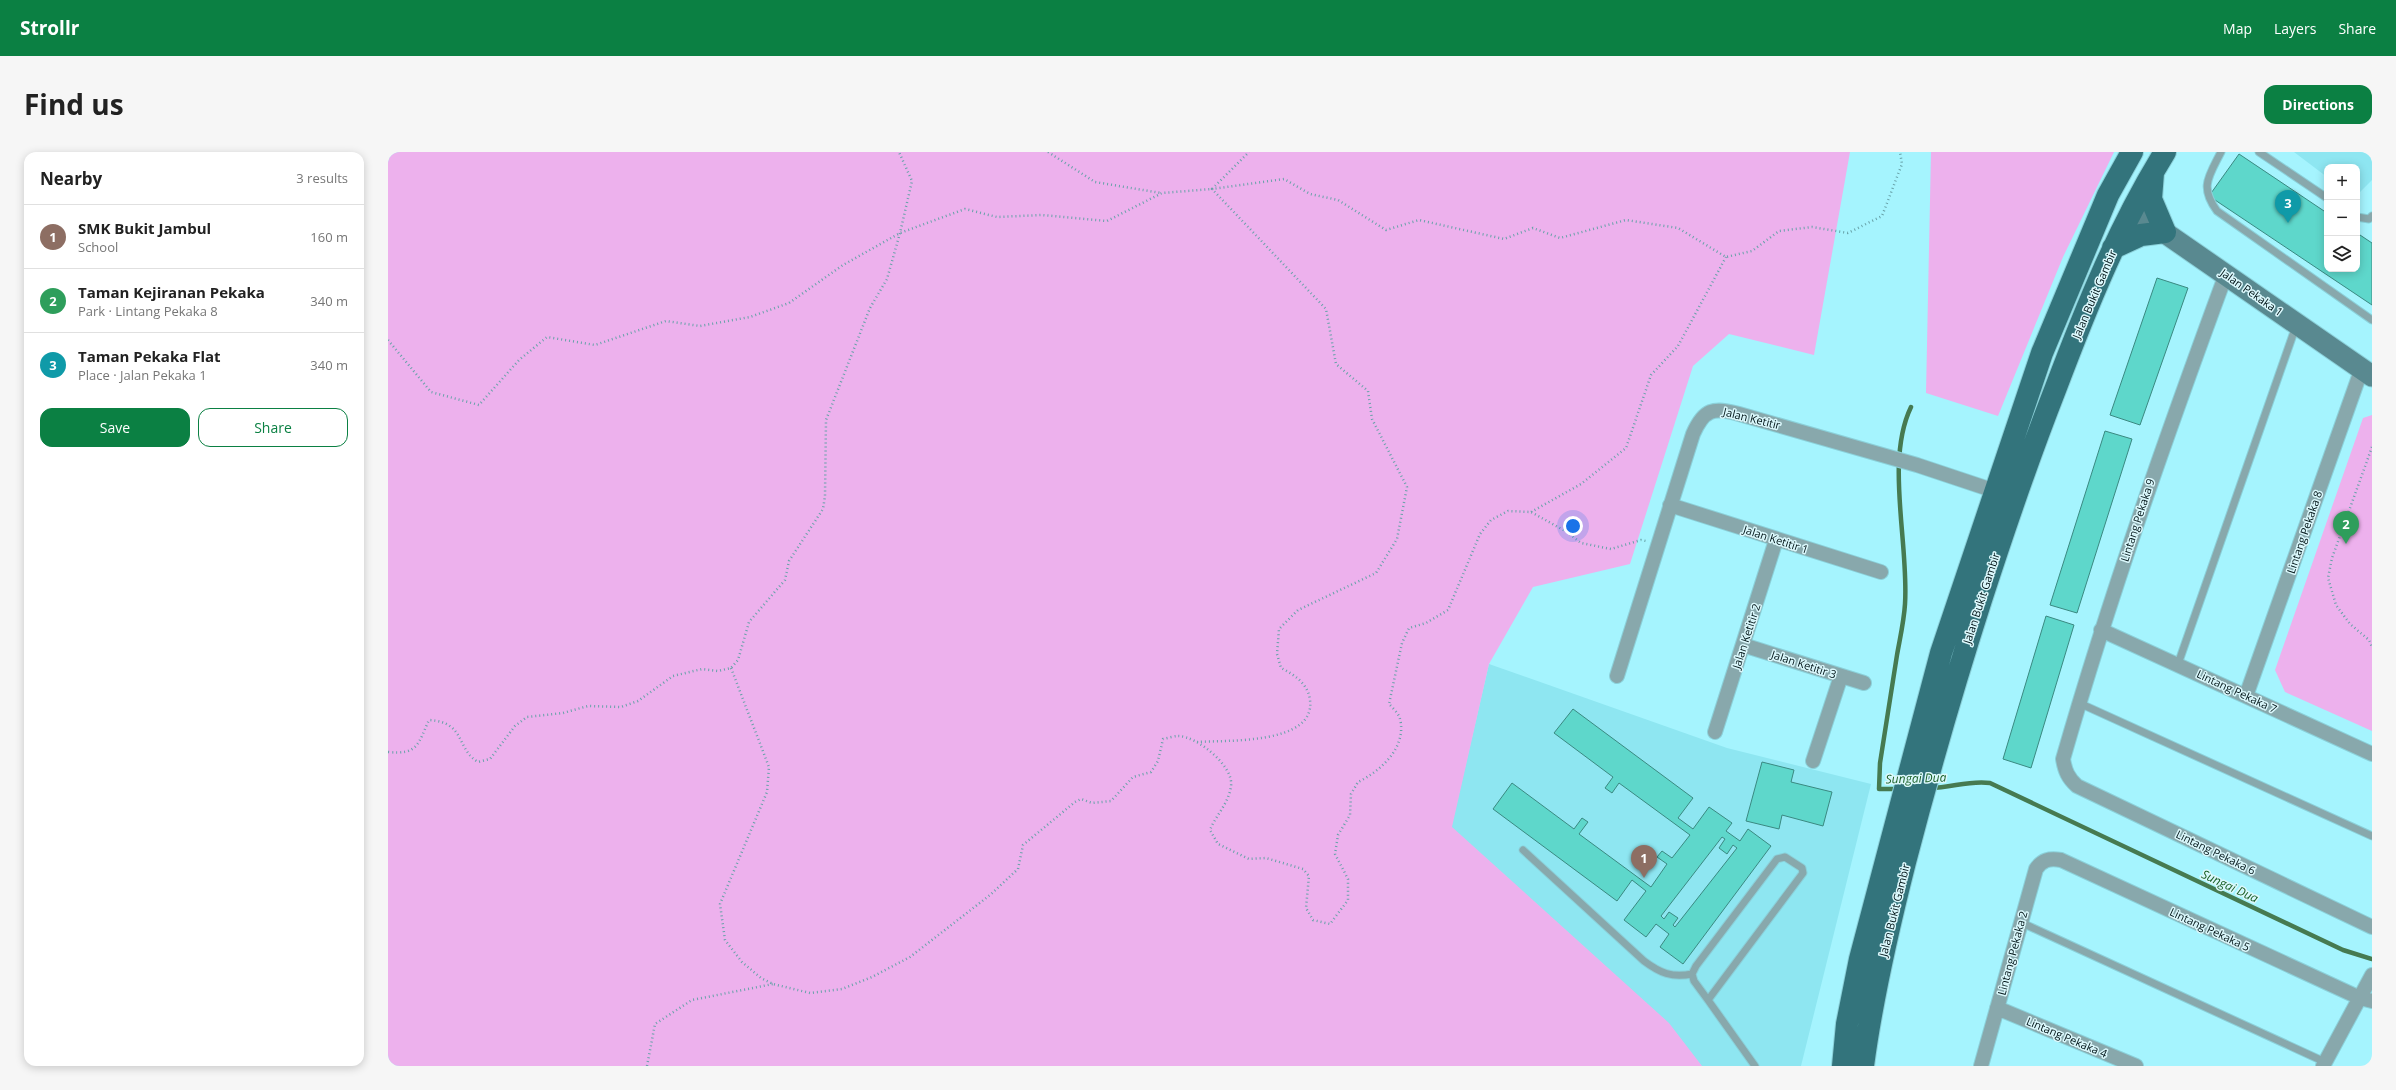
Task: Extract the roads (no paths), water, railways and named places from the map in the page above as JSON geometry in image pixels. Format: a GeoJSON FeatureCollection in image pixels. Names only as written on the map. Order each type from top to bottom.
{"type":"FeatureCollection","features":[{"type":"Feature","properties":{"kind":"main road","name":"Jalan Bukit Gambir"},"geometry":{"type":"LineString","coordinates":[[1921,766],[1953,685],[2006,523],[2072,345],[2113,248],[2132,210],[2165,152]]}},
{"type":"Feature","properties":{"kind":"main road","name":"Jalan Bukit Gambir"},"geometry":{"type":"LineString","coordinates":[[1843,1066],[1847,1024],[1860,959],[1908,812],[1921,766],[1941,653],[2042,353],[2095,222],[2128,160]]}},
{"type":"Feature","properties":{"kind":"main road"},"geometry":{"type":"LineString","coordinates":[[2128,160],[2125,200],[2132,210]]}},
{"type":"Feature","properties":{"kind":"main road"},"geometry":{"type":"LineString","coordinates":[[2113,248],[2141,235],[2165,232],[2151,199],[2153,172]]}},
{"type":"Feature","properties":{"kind":"main road"},"geometry":{"type":"LineString","coordinates":[[2095,222],[2109,212],[2119,208],[2132,210]]}},
{"type":"Feature","properties":{"kind":"main road","name":"Jalan Pekaka 1"},"geometry":{"type":"LineString","coordinates":[[2132,210],[2367,372]]}},
{"type":"Feature","properties":{"kind":"main road","name":"Jalan Bukit Gambir"},"geometry":{"type":"LineString","coordinates":[[1863,1066],[1868,1030],[1908,812]]}},
{"type":"Feature","properties":{"kind":"street","name":"Lintang Pekaka 9"},"geometry":{"type":"LineString","coordinates":[[2065,771],[2063,759],[2101,630],[2152,474],[2226,274]]}},
{"type":"Feature","properties":{"kind":"street","name":"Lintang Pekaka 8"},"geometry":{"type":"LineString","coordinates":[[2246,696],[2367,372]]}},
{"type":"Feature","properties":{"kind":"street","name":"Jalan Ketitir"},"geometry":{"type":"LineString","coordinates":[[1617,676],[1670,505],[1698,422],[1707,412],[1716,410],[1739,414],[1917,465],[1995,491]]}},
{"type":"Feature","properties":{"kind":"street","name":"Jalan Ketitir 1"},"geometry":{"type":"LineString","coordinates":[[1670,505],[1776,540],[1881,572]]}},
{"type":"Feature","properties":{"kind":"street","name":"Jalan Ketitir 2"},"geometry":{"type":"LineString","coordinates":[[1715,732],[1776,540]]}},
{"type":"Feature","properties":{"kind":"street","name":"Lintang Pekaka 7"},"geometry":{"type":"LineString","coordinates":[[2101,630],[2372,754]]}},
{"type":"Feature","properties":{"kind":"street","name":"Jalan Ketitir 3"},"geometry":{"type":"LineString","coordinates":[[1743,645],[1864,683]]}},
{"type":"Feature","properties":{"kind":"street"},"geometry":{"type":"LineString","coordinates":[[1813,761],[1841,676]]}},
{"type":"Feature","properties":{"kind":"street","name":"Lintang Pekaka 6"},"geometry":{"type":"LineString","coordinates":[[2065,771],[2070,779],[2078,786],[2372,927]]}},
{"type":"Feature","properties":{"kind":"street","name":"Lintang Pekaka 2"},"geometry":{"type":"LineString","coordinates":[[1982,1066],[2020,922],[2036,869],[2046,860],[2061,860]]}},
{"type":"Feature","properties":{"kind":"street","name":"Lintang Pekaka 5"},"geometry":{"type":"LineString","coordinates":[[2061,860],[2366,1000]]}},
{"type":"Feature","properties":{"kind":"street"},"geometry":{"type":"LineString","coordinates":[[2324,1064],[2366,1000],[2372,975]]}},
{"type":"Feature","properties":{"kind":"street","name":"Lintang Pekaka 4"},"geometry":{"type":"LineString","coordinates":[[1997,1008],[2136,1066]]}},
{"type":"Feature","properties":{"kind":"lane"},"geometry":{"type":"LineString","coordinates":[[2221,152],[2208,177],[2206,191],[2210,201],[2217,211],[2372,320]]}},
{"type":"Feature","properties":{"kind":"lane"},"geometry":{"type":"LineString","coordinates":[[2259,152],[2324,196]]}},
{"type":"Feature","properties":{"kind":"lane"},"geometry":{"type":"LineString","coordinates":[[2360,217],[2370,219],[2372,216]]}},
{"type":"Feature","properties":{"kind":"lane"},"geometry":{"type":"LineString","coordinates":[[2178,664],[2297,323]]}},
{"type":"Feature","properties":{"kind":"lane"},"geometry":{"type":"LineString","coordinates":[[2079,703],[2372,836]]}},
{"type":"Feature","properties":{"kind":"lane"},"geometry":{"type":"LineString","coordinates":[[1524,850],[1644,961],[1656,970],[1678,977],[1692,974],[1777,859],[1785,857],[1802,868],[1803,873],[1800,878],[1708,1000]]}},
{"type":"Feature","properties":{"kind":"lane"},"geometry":{"type":"LineString","coordinates":[[2020,922],[2324,1064]]}},
{"type":"Feature","properties":{"kind":"lane"},"geometry":{"type":"LineString","coordinates":[[1692,974],[1694,981],[1755,1066]]}},
{"type":"Feature","properties":{"kind":"waterway","name":"Sungai Dua"},"geometry":{"type":"LineString","coordinates":[[1899,789],[1879,789],[1880,763],[1905,604],[1904,555],[1899,477],[1903,428],[1911,407]]}},
{"type":"Feature","properties":{"kind":"waterway","name":"Sungai Dua"},"geometry":{"type":"LineString","coordinates":[[1930,788],[1967,783],[1990,783],[2343,950],[2372,959]]}},
{"type":"Feature","properties":{"kind":"place","name":"Taman Pekaka Flat"},"geometry":{"type":"Point","coordinates":[2288,223]}},
{"type":"Feature","properties":{"kind":"place","name":"Taman Kejiranan Pekaka"},"geometry":{"type":"Point","coordinates":[2346,544]}},
{"type":"Feature","properties":{"kind":"place","name":"SMK Bukit Jambul"},"geometry":{"type":"Point","coordinates":[1644,878]}}]}
